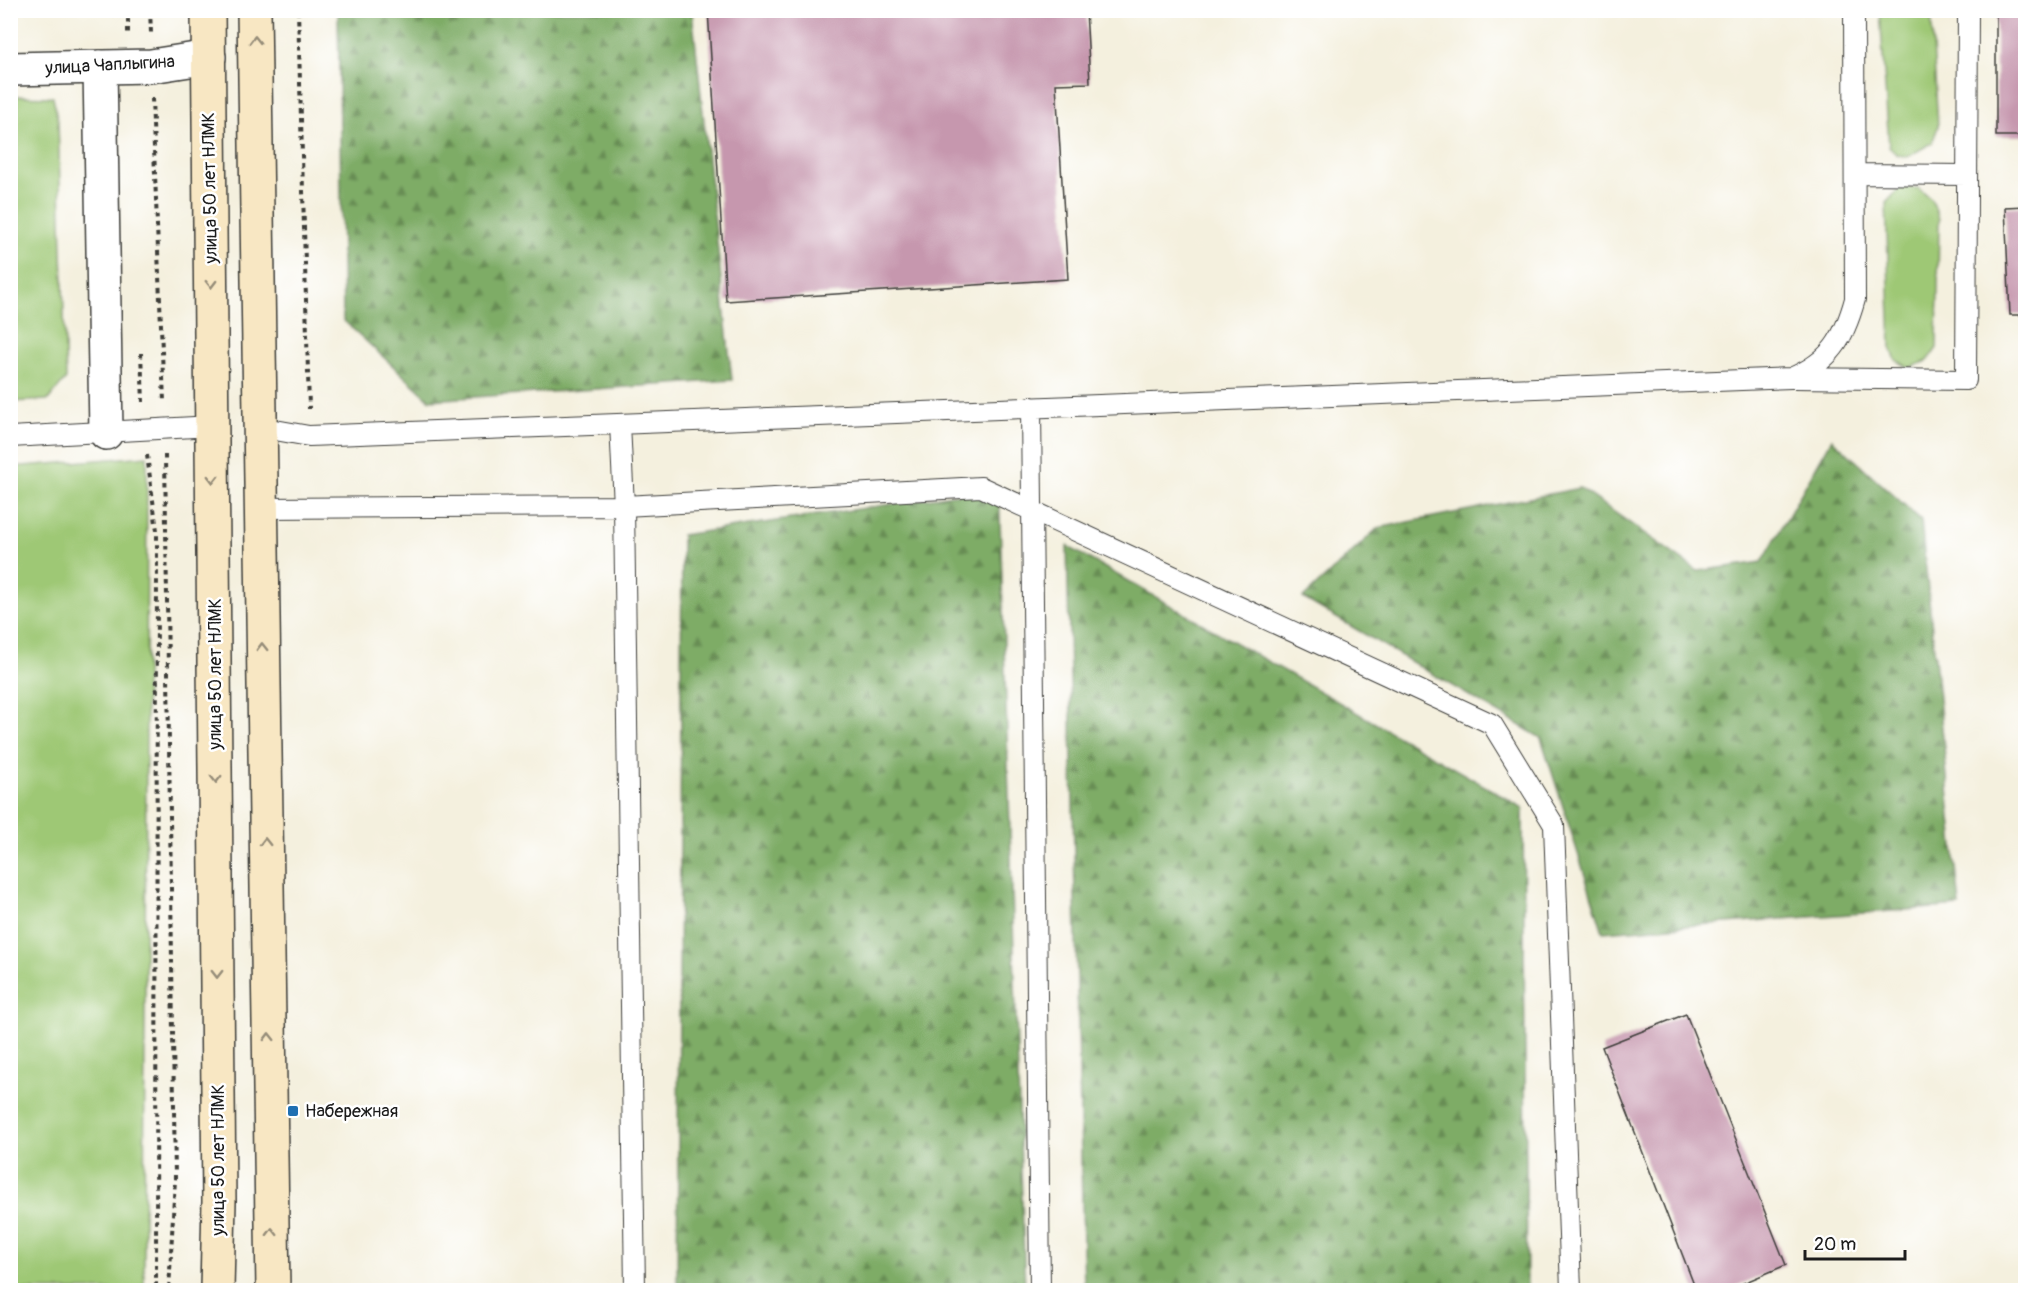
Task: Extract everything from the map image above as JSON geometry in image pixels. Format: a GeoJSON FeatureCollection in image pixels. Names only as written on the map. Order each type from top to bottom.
{"type":"FeatureCollection","features":[{"type":"Feature","properties":{"kind":"main road","name":"улица 50 лет НЛМК"},"geometry":{"type":"LineString","coordinates":[[208,10],[219,1189],[217,1290]]}},
{"type":"Feature","properties":{"kind":"main road"},"geometry":{"type":"LineString","coordinates":[[254,10],[258,427],[273,1290]]}},
{"type":"Feature","properties":{"kind":"main road"},"geometry":{"type":"LineString","coordinates":[[209,57],[230,57],[243,69],[256,111]]}},
{"type":"Feature","properties":{"kind":"street","name":"улица Чаплыгина"},"geometry":{"type":"LineString","coordinates":[[10,69],[126,66],[209,57]]}},
{"type":"Feature","properties":{"kind":"street"},"geometry":{"type":"LineString","coordinates":[[106,433],[126,66]]}},
{"type":"Feature","properties":{"kind":"lane"},"geometry":{"type":"LineString","coordinates":[[1791,378],[1804,373],[1831,353],[1848,324],[1856,291],[1854,10]]}},
{"type":"Feature","properties":{"kind":"lane"},"geometry":{"type":"LineString","coordinates":[[258,427],[309,436],[1791,378],[1966,380],[1968,10]]}},
{"type":"Feature","properties":{"kind":"lane"},"geometry":{"type":"LineString","coordinates":[[1855,174],[1967,175]]}},
{"type":"Feature","properties":{"kind":"lane"},"geometry":{"type":"LineString","coordinates":[[1031,407],[1040,1290]]}},
{"type":"Feature","properties":{"kind":"lane"},"geometry":{"type":"LineString","coordinates":[[620,424],[624,506],[635,1290]]}},
{"type":"Feature","properties":{"kind":"lane"},"geometry":{"type":"LineString","coordinates":[[10,436],[213,426]]}},
{"type":"Feature","properties":{"kind":"lane"},"geometry":{"type":"LineString","coordinates":[[260,508],[624,506],[981,487],[1492,724],[1554,825],[1571,1290]]}},
{"type":"Feature","properties":{"kind":"path"},"geometry":{"type":"LineString","coordinates":[[128,10],[126,66],[165,430],[175,1179],[169,1290]]}},
{"type":"Feature","properties":{"kind":"path"},"geometry":{"type":"LineString","coordinates":[[126,66],[150,10]]}},
{"type":"Feature","properties":{"kind":"path"},"geometry":{"type":"LineString","coordinates":[[298,10],[309,436]]}},
{"type":"Feature","properties":{"kind":"path"},"geometry":{"type":"LineString","coordinates":[[141,349],[145,431],[157,531],[156,1290]]}},
{"type":"Feature","properties":{"kind":"green space"},"geometry":{"type":"Polygon","coordinates":[[[338,11],[692,11],[732,380],[430,400],[343,320],[338,11]]]}},
{"type":"Feature","properties":{"kind":"green space"},"geometry":{"type":"Polygon","coordinates":[[[1880,11],[1931,11],[1938,127],[1932,143],[1907,157],[1896,154],[1889,147],[1880,11]]]}},
{"type":"Feature","properties":{"kind":"green space"},"geometry":{"type":"Polygon","coordinates":[[[11,96],[53,97],[58,121],[66,379],[48,400],[11,402],[11,96]]]}},
{"type":"Feature","properties":{"kind":"green space"},"geometry":{"type":"Polygon","coordinates":[[[1900,188],[1918,188],[1932,200],[1939,219],[1937,348],[1928,361],[1909,368],[1896,360],[1891,348],[1886,203],[1900,188]]]}},
{"type":"Feature","properties":{"kind":"green space"},"geometry":{"type":"Polygon","coordinates":[[[1832,439],[1921,520],[1960,906],[1603,932],[1541,738],[1303,598],[1378,528],[1580,488],[1698,571],[1762,562],[1832,439]]]}},
{"type":"Feature","properties":{"kind":"green space"},"geometry":{"type":"Polygon","coordinates":[[[147,456],[144,1290],[11,1290],[11,467],[147,456]]]}},
{"type":"Feature","properties":{"kind":"green space"},"geometry":{"type":"Polygon","coordinates":[[[999,488],[1025,1290],[677,1290],[682,535],[999,488]]]}},
{"type":"Feature","properties":{"kind":"green space"},"geometry":{"type":"Polygon","coordinates":[[[1067,546],[1523,808],[1527,1290],[1084,1290],[1067,546]]]}},
{"type":"Feature","properties":{"kind":"building"},"geometry":{"type":"Polygon","coordinates":[[[708,10],[1086,10],[1090,83],[1056,84],[1068,279],[726,301],[708,10]]]}},
{"type":"Feature","properties":{"kind":"building"},"geometry":{"type":"Polygon","coordinates":[[[1996,10],[2026,10],[2026,136],[1996,136],[1996,10]]]}},
{"type":"Feature","properties":{"kind":"building"},"geometry":{"type":"Polygon","coordinates":[[[2026,206],[2026,315],[2010,315],[2005,207],[2026,206]]]}},
{"type":"Feature","properties":{"kind":"building"},"geometry":{"type":"Polygon","coordinates":[[[1686,1014],[1786,1265],[1727,1290],[1696,1290],[1602,1047],[1686,1014]]]}},
{"type":"Feature","properties":{"kind":"place","name":"Набережная"},"geometry":{"type":"Point","coordinates":[293,1111]}}]}
